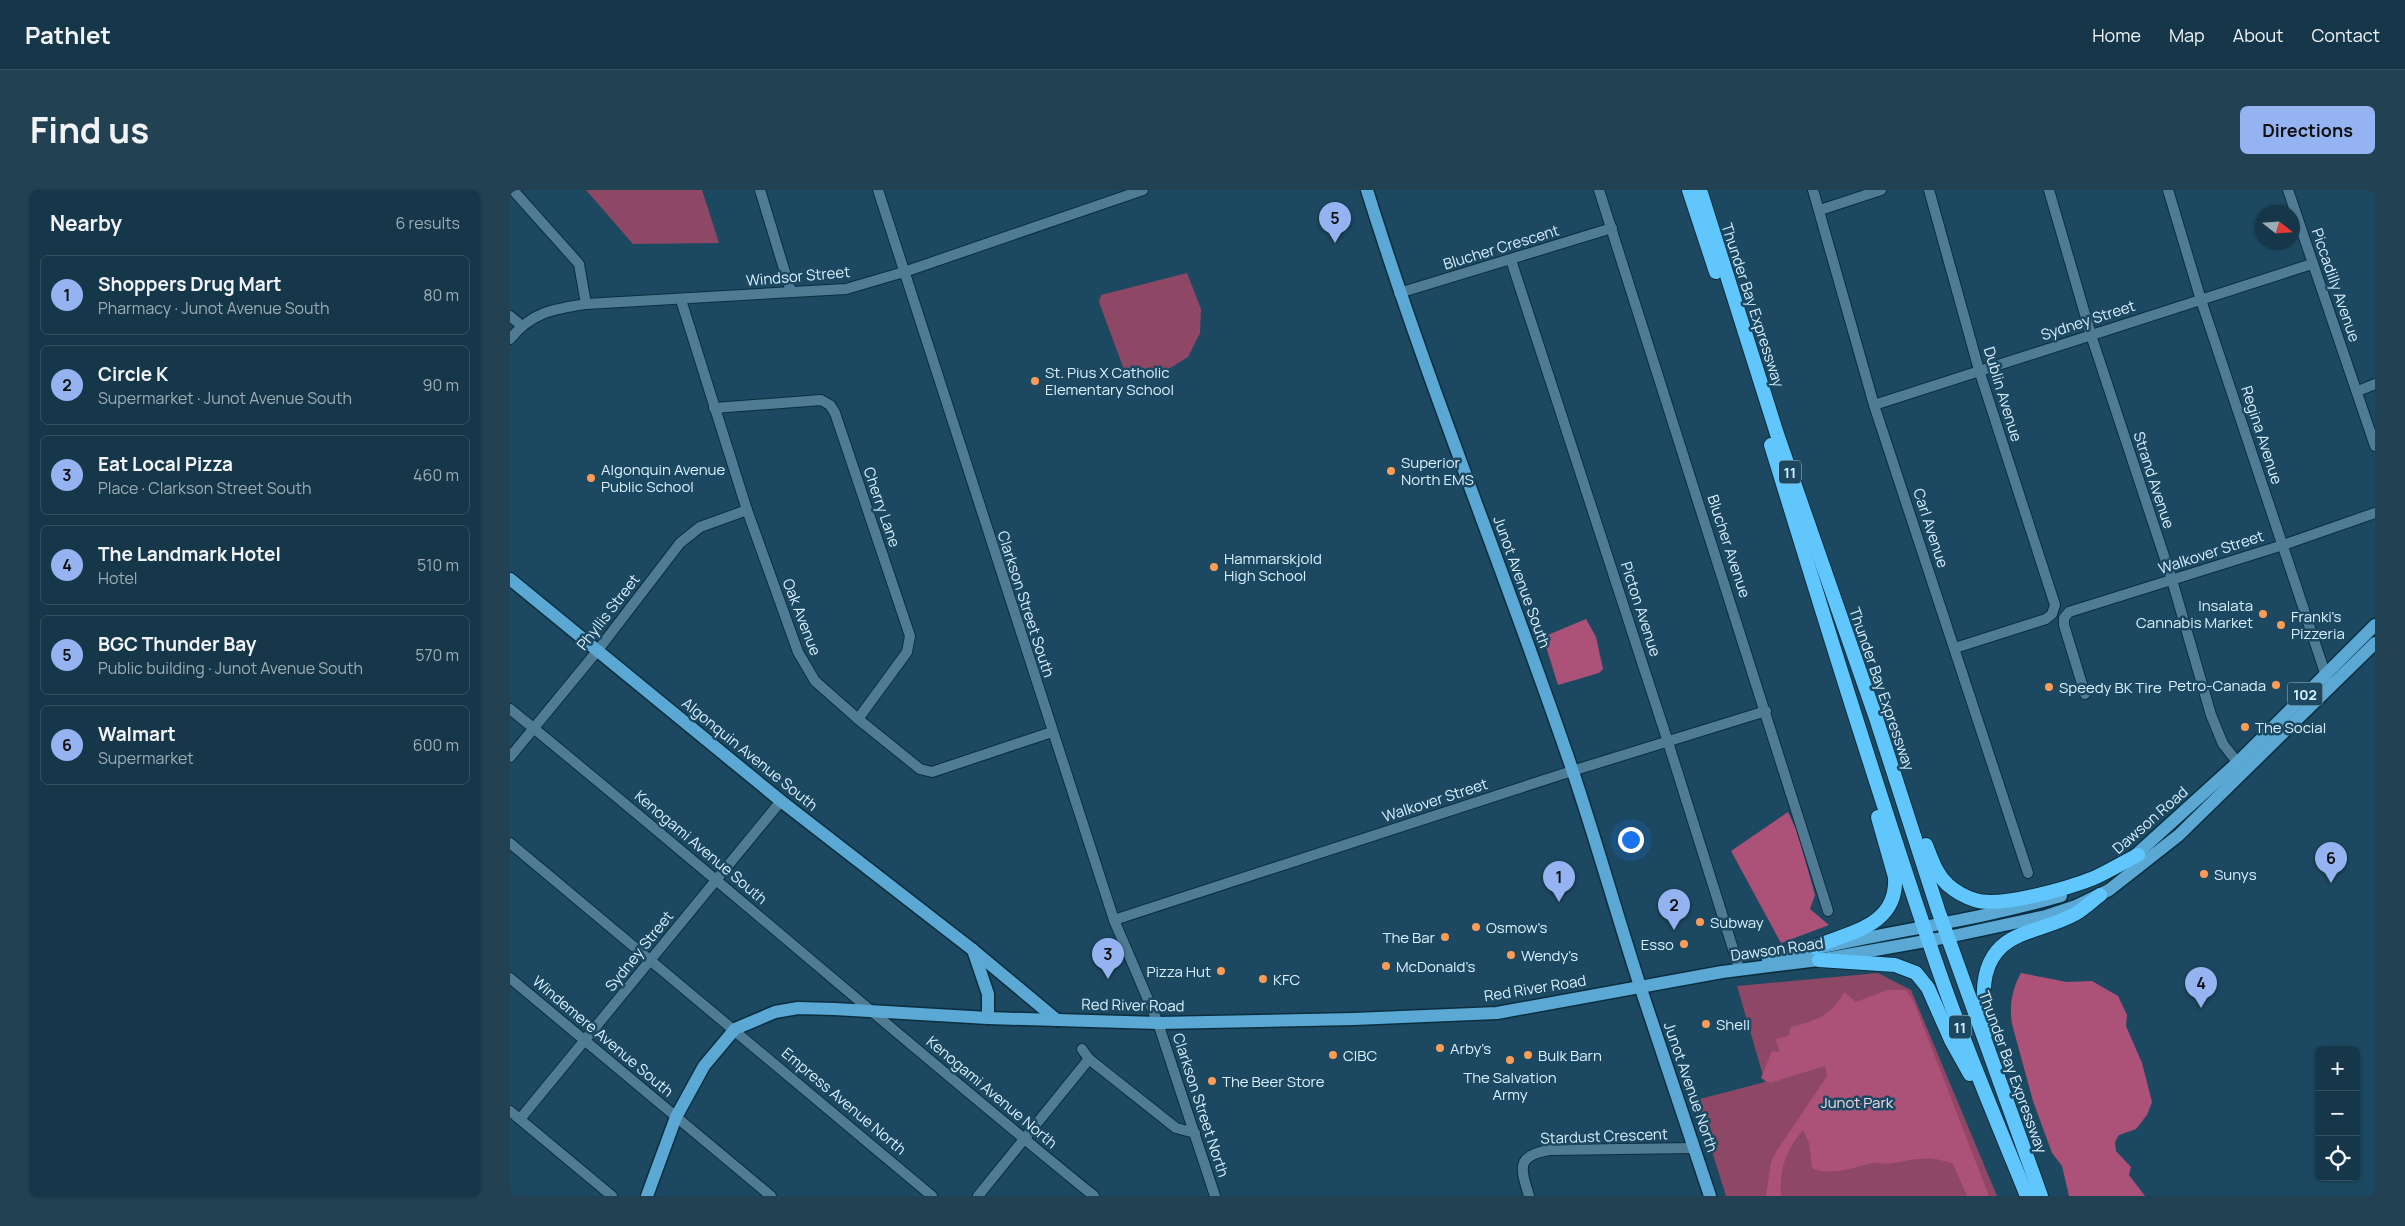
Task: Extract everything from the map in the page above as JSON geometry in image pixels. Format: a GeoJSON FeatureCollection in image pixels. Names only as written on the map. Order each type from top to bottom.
{"type":"FeatureCollection","features":[{"type":"Feature","properties":{"kind":"highway","name":"Thunder Bay Expressway"},"geometry":{"type":"LineString","coordinates":[[1689,190],[1769,437],[1866,750],[1926,933],[1993,1114],[2027,1196]]}},
{"type":"Feature","properties":{"kind":"highway","name":"Thunder Bay Expressway"},"geometry":{"type":"LineString","coordinates":[[1700,190],[1777,434],[1887,752],[1943,923],[2041,1196]]}},
{"type":"Feature","properties":{"kind":"highway"},"geometry":{"type":"LineString","coordinates":[[1817,954],[1876,922],[1888,910],[1894,895],[1894,870],[1873,800],[1866,750]]}},
{"type":"Feature","properties":{"kind":"highway"},"geometry":{"type":"LineString","coordinates":[[1887,752],[1937,872],[1953,889],[1975,900],[2002,900],[2060,890],[2095,877],[2138,854]]}},
{"type":"Feature","properties":{"kind":"highway"},"geometry":{"type":"LineString","coordinates":[[2007,1101],[1984,1013],[1982,993],[1986,971],[1992,957],[2007,941],[2077,913],[2100,895]]}},
{"type":"Feature","properties":{"kind":"highway"},"geometry":{"type":"LineString","coordinates":[[1817,954],[1895,965],[1916,973],[1928,988],[1952,1040],[1993,1114]]}},
{"type":"Feature","properties":{"kind":"main road","name":"Junot Avenue South"},"geometry":{"type":"LineString","coordinates":[[1367,190],[1399,293],[1495,551],[1572,771],[1640,987]]}},
{"type":"Feature","properties":{"kind":"main road","name":"Algonquin Avenue South"},"geometry":{"type":"LineString","coordinates":[[510,580],[781,801],[973,950],[1057,1020]]}},
{"type":"Feature","properties":{"kind":"main road","name":"Dawson Road"},"geometry":{"type":"LineString","coordinates":[[1926,933],[1948,937],[2046,916],[2076,906],[2100,895],[2128,876],[2179,835],[2326,675],[2375,625]]}},
{"type":"Feature","properties":{"kind":"main road","name":"Dawson Road"},"geometry":{"type":"LineString","coordinates":[[1722,972],[1926,933],[1943,923],[2001,912],[2074,892],[2097,882],[2138,854],[2241,768],[2330,688],[2375,643]]}},
{"type":"Feature","properties":{"kind":"main road"},"geometry":{"type":"LineString","coordinates":[[973,950],[988,994],[988,1018]]}},
{"type":"Feature","properties":{"kind":"main road","name":"Dawson Road"},"geometry":{"type":"LineString","coordinates":[[1722,972],[1817,954]]}},
{"type":"Feature","properties":{"kind":"main road","name":"Red River Road"},"geometry":{"type":"LineString","coordinates":[[647,1196],[676,1117],[704,1066],[735,1029],[775,1012],[798,1008],[988,1018],[1158,1023],[1354,1019],[1497,1013],[1722,972]]}},
{"type":"Feature","properties":{"kind":"main road","name":"Junot Avenue North"},"geometry":{"type":"LineString","coordinates":[[1640,987],[1710,1196]]}},
{"type":"Feature","properties":{"kind":"street"},"geometry":{"type":"LineString","coordinates":[[514,190],[579,264],[586,304]]}},
{"type":"Feature","properties":{"kind":"street"},"geometry":{"type":"LineString","coordinates":[[760,190],[791,292]]}},
{"type":"Feature","properties":{"kind":"street","name":"Clarkson Street South"},"geometry":{"type":"LineString","coordinates":[[878,190],[1114,920],[1158,1023]]}},
{"type":"Feature","properties":{"kind":"street","name":"Windsor Street"},"geometry":{"type":"LineString","coordinates":[[510,339],[521,325],[550,311],[586,304],[841,290],[904,272],[1143,190]]}},
{"type":"Feature","properties":{"kind":"street","name":"Blucher Avenue"},"geometry":{"type":"LineString","coordinates":[[1600,190],[1828,911]]}},
{"type":"Feature","properties":{"kind":"street","name":"Carl Avenue"},"geometry":{"type":"LineString","coordinates":[[1813,190],[1874,404],[2028,873]]}},
{"type":"Feature","properties":{"kind":"street"},"geometry":{"type":"LineString","coordinates":[[1820,210],[1881,190]]}},
{"type":"Feature","properties":{"kind":"street","name":"Dublin Avenue"},"geometry":{"type":"LineString","coordinates":[[1928,190],[1979,370],[2054,605],[2052,614],[2046,619],[1955,648]]}},
{"type":"Feature","properties":{"kind":"street","name":"Strand Avenue"},"geometry":{"type":"LineString","coordinates":[[2050,190],[2091,335],[2172,580],[2211,715],[2224,744],[2241,768]]}},
{"type":"Feature","properties":{"kind":"street","name":"Regina Avenue"},"geometry":{"type":"LineString","coordinates":[[2168,190],[2201,300],[2330,688]]}},
{"type":"Feature","properties":{"kind":"street","name":"Piccadilly Avenue"},"geometry":{"type":"LineString","coordinates":[[2288,190],[2312,264],[2358,391],[2375,446]]}},
{"type":"Feature","properties":{"kind":"street","name":"Blucher Crescent"},"geometry":{"type":"LineString","coordinates":[[1399,293],[1612,228]]}},
{"type":"Feature","properties":{"kind":"street","name":"Picton Avenue"},"geometry":{"type":"LineString","coordinates":[[1511,260],[1668,742],[1739,968]]}},
{"type":"Feature","properties":{"kind":"street","name":"Sydney Street"},"geometry":{"type":"LineString","coordinates":[[1874,404],[2312,264]]}},
{"type":"Feature","properties":{"kind":"street","name":"Oak Avenue"},"geometry":{"type":"LineString","coordinates":[[681,300],[747,510],[798,652],[806,669],[815,681],[858,720],[920,769],[932,772],[1052,732]]}},
{"type":"Feature","properties":{"kind":"street"},"geometry":{"type":"LineString","coordinates":[[510,316],[521,325]]}},
{"type":"Feature","properties":{"kind":"street"},"geometry":{"type":"LineString","coordinates":[[2358,391],[2375,384]]}},
{"type":"Feature","properties":{"kind":"street","name":"Cherry Lane"},"geometry":{"type":"LineString","coordinates":[[714,408],[821,400],[830,405],[835,413],[910,636],[907,652],[858,720]]}},
{"type":"Feature","properties":{"kind":"street","name":"Phyllis Street"},"geometry":{"type":"LineString","coordinates":[[510,757],[598,650],[680,543],[700,527],[747,510]]}},
{"type":"Feature","properties":{"kind":"street","name":"Walkover Street"},"geometry":{"type":"LineString","coordinates":[[2085,694],[2064,625],[2064,618],[2070,612],[2375,513]]}},
{"type":"Feature","properties":{"kind":"street","name":"Kenogami Avenue South"},"geometry":{"type":"LineString","coordinates":[[510,709],[717,879],[871,1011]]}},
{"type":"Feature","properties":{"kind":"street","name":"Walkover Street"},"geometry":{"type":"LineString","coordinates":[[1114,920],[1572,771],[1766,711]]}},
{"type":"Feature","properties":{"kind":"street","name":"Sydney Street"},"geometry":{"type":"LineString","coordinates":[[520,1119],[781,801]]}},
{"type":"Feature","properties":{"kind":"street","name":"Empress Avenue North"},"geometry":{"type":"LineString","coordinates":[[510,844],[735,1029],[932,1196]]}},
{"type":"Feature","properties":{"kind":"street","name":"Windemere Avenue South"},"geometry":{"type":"LineString","coordinates":[[510,978],[772,1196]]}},
{"type":"Feature","properties":{"kind":"street","name":"Kenogami Avenue North"},"geometry":{"type":"LineString","coordinates":[[871,1011],[1024,1140],[1094,1196]]}},
{"type":"Feature","properties":{"kind":"street","name":"Clarkson Street North"},"geometry":{"type":"LineString","coordinates":[[1158,1023],[1215,1196]]}},
{"type":"Feature","properties":{"kind":"street"},"geometry":{"type":"LineString","coordinates":[[1082,1050],[1089,1059],[1176,1128],[1195,1134]]}},
{"type":"Feature","properties":{"kind":"street"},"geometry":{"type":"LineString","coordinates":[[978,1196],[1089,1059]]}},
{"type":"Feature","properties":{"kind":"street"},"geometry":{"type":"LineString","coordinates":[[510,1111],[612,1196]]}},
{"type":"Feature","properties":{"kind":"street","name":"Stardust Crescent"},"geometry":{"type":"LineString","coordinates":[[1529,1196],[1522,1172],[1524,1162],[1532,1153],[1549,1150],[1694,1148]]}},
{"type":"Feature","properties":{"kind":"green space"},"geometry":{"type":"Polygon","coordinates":[[[586,190],[702,190],[719,243],[633,244],[586,190]]]}},
{"type":"Feature","properties":{"kind":"green space"},"geometry":{"type":"Polygon","coordinates":[[[1187,273],[1201,309],[1200,333],[1188,357],[1162,373],[1126,375],[1099,302],[1101,295],[1187,273]]]}},
{"type":"Feature","properties":{"kind":"green space"},"geometry":{"type":"Polygon","coordinates":[[[1586,619],[1596,637],[1603,669],[1599,673],[1558,685],[1543,637],[1586,619]]]}},
{"type":"Feature","properties":{"kind":"green space"},"geometry":{"type":"Polygon","coordinates":[[[1788,812],[1797,831],[1815,895],[1810,909],[1829,925],[1781,943],[1731,851],[1788,812]]]}},
{"type":"Feature","properties":{"kind":"green space","name":"Junot Park"},"geometry":{"type":"Polygon","coordinates":[[[1878,973],[1911,990],[1997,1196],[1726,1196],[1696,1100],[1765,1082],[1737,986],[1878,973]]]}},
{"type":"Feature","properties":{"kind":"green space"},"geometry":{"type":"Polygon","coordinates":[[[2021,973],[2067,982],[2092,981],[2118,996],[2127,1015],[2126,1026],[2142,1063],[2152,1102],[2147,1115],[2136,1129],[2119,1135],[2115,1142],[2116,1151],[2131,1167],[2129,1175],[2145,1196],[2069,1196],[2062,1166],[2052,1153],[2033,1101],[2012,1024],[2012,998],[2015,985],[2021,973]]]}},
{"type":"Feature","properties":{"kind":"green space"},"geometry":{"type":"Polygon","coordinates":[[[1887,990],[1906,990],[1913,1000],[1989,1196],[1967,1196],[1953,1164],[1936,1159],[1920,1159],[1888,1164],[1875,1163],[1850,1169],[1819,1171],[1812,1168],[1809,1143],[1803,1130],[1792,1145],[1785,1160],[1781,1177],[1781,1196],[1766,1196],[1771,1162],[1776,1152],[1827,1076],[1825,1066],[1770,1083],[1761,1078],[1772,1051],[1780,1052],[1775,1039],[1788,1036],[1791,1027],[1816,1019],[1828,1012],[1834,1007],[1844,992],[1856,1002],[1887,990]]]}},
{"type":"Feature","properties":{"kind":"place","name":"BGC Thunder Bay"},"geometry":{"type":"Point","coordinates":[1335,243]}},
{"type":"Feature","properties":{"kind":"place","name":"St. Pius X Catholic Elementary School"},"geometry":{"type":"Point","coordinates":[1035,381]}},
{"type":"Feature","properties":{"kind":"place","name":"Superior North EMS"},"geometry":{"type":"Point","coordinates":[1391,471]}},
{"type":"Feature","properties":{"kind":"place","name":"Algonquin Avenue Public School"},"geometry":{"type":"Point","coordinates":[591,478]}},
{"type":"Feature","properties":{"kind":"place","name":"Hammarskjold High School"},"geometry":{"type":"Point","coordinates":[1214,567]}},
{"type":"Feature","properties":{"kind":"place","name":"Insalata Cannabis Market"},"geometry":{"type":"Point","coordinates":[2263,614]}},
{"type":"Feature","properties":{"kind":"place","name":"Franki's Pizzeria"},"geometry":{"type":"Point","coordinates":[2281,625]}},
{"type":"Feature","properties":{"kind":"place","name":"Petro-Canada"},"geometry":{"type":"Point","coordinates":[2276,685]}},
{"type":"Feature","properties":{"kind":"place","name":"Speedy BK Tire"},"geometry":{"type":"Point","coordinates":[2049,687]}},
{"type":"Feature","properties":{"kind":"place","name":"The Social"},"geometry":{"type":"Point","coordinates":[2245,727]}},
{"type":"Feature","properties":{"kind":"place","name":"Sunys"},"geometry":{"type":"Point","coordinates":[2204,874]}},
{"type":"Feature","properties":{"kind":"place","name":"Walmart"},"geometry":{"type":"Point","coordinates":[2331,883]}},
{"type":"Feature","properties":{"kind":"place","name":"Shoppers Drug Mart"},"geometry":{"type":"Point","coordinates":[1559,902]}},
{"type":"Feature","properties":{"kind":"place","name":"Subway"},"geometry":{"type":"Point","coordinates":[1700,922]}},
{"type":"Feature","properties":{"kind":"place","name":"Osmow's"},"geometry":{"type":"Point","coordinates":[1476,927]}},
{"type":"Feature","properties":{"kind":"place","name":"Circle K"},"geometry":{"type":"Point","coordinates":[1674,930]}},
{"type":"Feature","properties":{"kind":"place","name":"The Bar"},"geometry":{"type":"Point","coordinates":[1445,937]}},
{"type":"Feature","properties":{"kind":"place","name":"Esso"},"geometry":{"type":"Point","coordinates":[1684,944]}},
{"type":"Feature","properties":{"kind":"place","name":"Wendy's"},"geometry":{"type":"Point","coordinates":[1511,955]}},
{"type":"Feature","properties":{"kind":"place","name":"McDonald's"},"geometry":{"type":"Point","coordinates":[1386,966]}},
{"type":"Feature","properties":{"kind":"place","name":"Pizza Hut"},"geometry":{"type":"Point","coordinates":[1221,971]}},
{"type":"Feature","properties":{"kind":"place","name":"Eat Local Pizza"},"geometry":{"type":"Point","coordinates":[1108,979]}},
{"type":"Feature","properties":{"kind":"place","name":"KFC"},"geometry":{"type":"Point","coordinates":[1263,979]}},
{"type":"Feature","properties":{"kind":"place","name":"The Landmark Hotel"},"geometry":{"type":"Point","coordinates":[2201,1008]}},
{"type":"Feature","properties":{"kind":"place","name":"Shell"},"geometry":{"type":"Point","coordinates":[1706,1024]}},
{"type":"Feature","properties":{"kind":"place","name":"Arby's"},"geometry":{"type":"Point","coordinates":[1440,1048]}},
{"type":"Feature","properties":{"kind":"place","name":"CIBC"},"geometry":{"type":"Point","coordinates":[1333,1055]}},
{"type":"Feature","properties":{"kind":"place","name":"Bulk Barn"},"geometry":{"type":"Point","coordinates":[1528,1055]}},
{"type":"Feature","properties":{"kind":"place","name":"The Salvation Army"},"geometry":{"type":"Point","coordinates":[1510,1060]}},
{"type":"Feature","properties":{"kind":"place","name":"The Beer Store"},"geometry":{"type":"Point","coordinates":[1212,1081]}}]}
